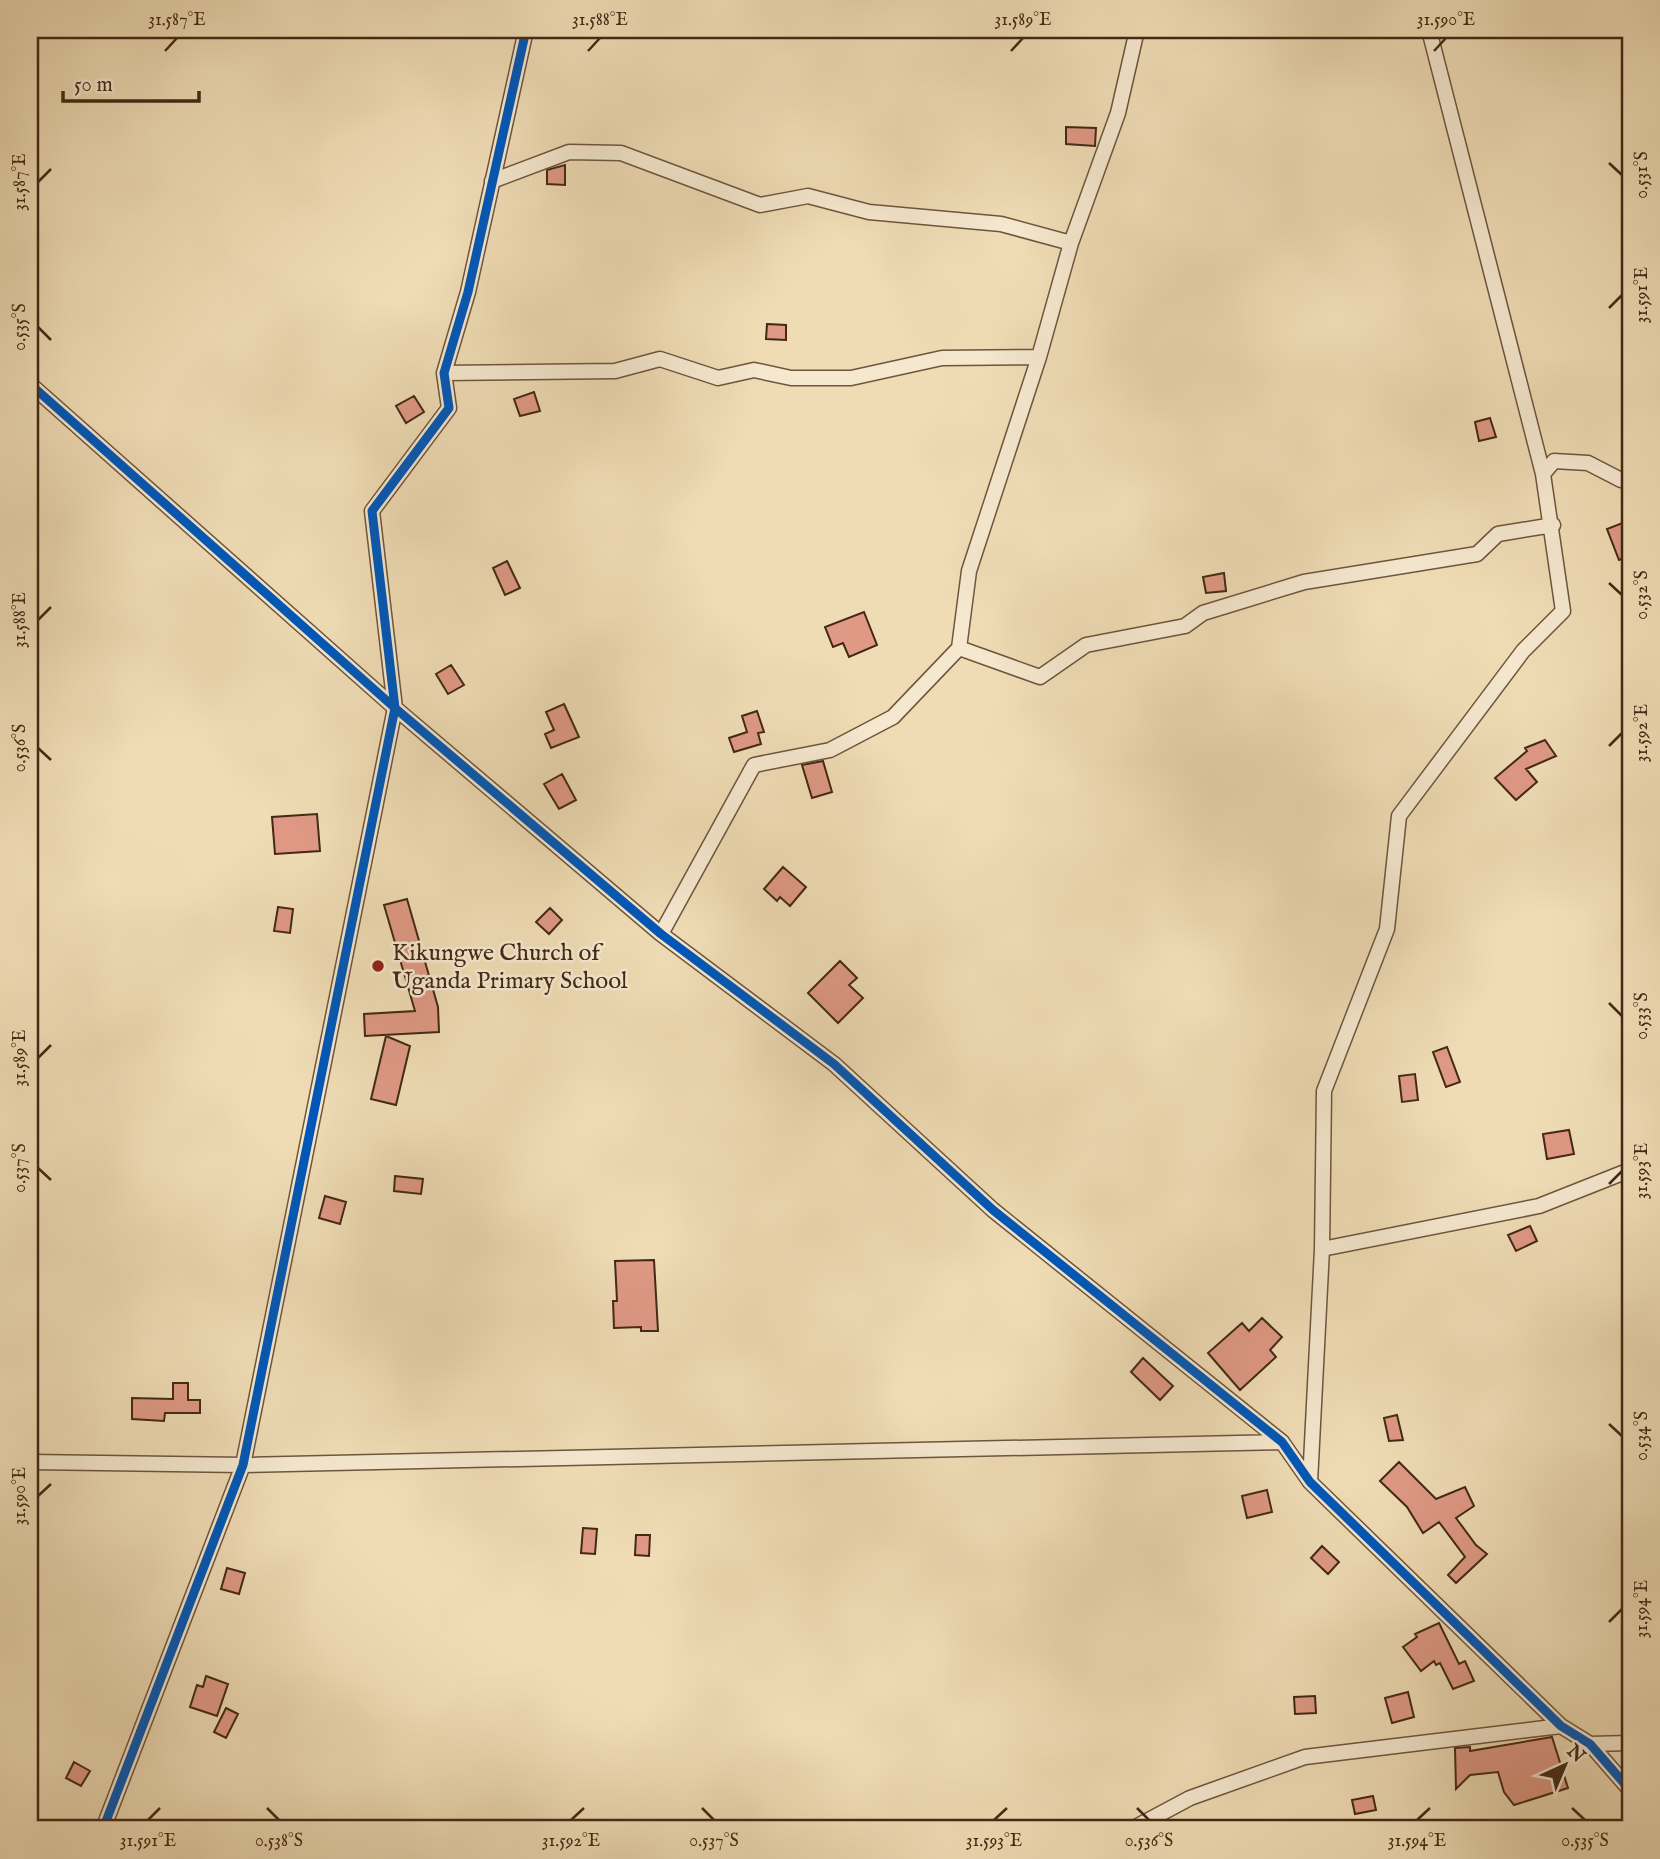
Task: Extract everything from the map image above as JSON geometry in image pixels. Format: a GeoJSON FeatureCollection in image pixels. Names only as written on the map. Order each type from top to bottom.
{"type":"FeatureCollection","features":[{"type":"Feature","properties":{"kind":"street"},"geometry":{"type":"LineString","coordinates":[[103,1829],[243,1465],[395,708],[372,511],[449,408],[444,373],[468,292],[526,30]]}},
{"type":"Feature","properties":{"kind":"street"},"geometry":{"type":"LineString","coordinates":[[661,934],[754,765],[830,750],[893,717],[959,648],[969,571],[1039,357],[1071,243],[1118,113],[1137,30]]}},
{"type":"Feature","properties":{"kind":"street"},"geometry":{"type":"LineString","coordinates":[[1310,1482],[1322,1249],[1324,1091],[1387,929],[1399,816],[1523,651],[1563,611],[1543,474],[1429,30]]}},
{"type":"Feature","properties":{"kind":"street"},"geometry":{"type":"LineString","coordinates":[[492,181],[569,152],[621,153],[760,205],[808,196],[869,212],[1001,224],[1071,243]]}},
{"type":"Feature","properties":{"kind":"street"},"geometry":{"type":"LineString","coordinates":[[444,373],[615,371],[660,359],[718,379],[754,370],[791,378],[851,378],[942,358],[1039,357]]}},
{"type":"Feature","properties":{"kind":"street"},"geometry":{"type":"LineString","coordinates":[[30,384],[395,708],[661,934],[834,1064],[993,1210],[1282,1442],[1310,1482],[1561,1726],[1590,1744],[1630,1790]]}},
{"type":"Feature","properties":{"kind":"street"},"geometry":{"type":"LineString","coordinates":[[1543,474],[1554,461],[1588,463],[1621,480],[1630,478]]}},
{"type":"Feature","properties":{"kind":"street"},"geometry":{"type":"LineString","coordinates":[[959,648],[1040,677],[1086,645],[1185,626],[1203,613],[1304,582],[1477,554],[1498,534],[1552,526]]}},
{"type":"Feature","properties":{"kind":"street"},"geometry":{"type":"LineString","coordinates":[[1322,1249],[1539,1206],[1630,1170]]}},
{"type":"Feature","properties":{"kind":"street"},"geometry":{"type":"LineString","coordinates":[[30,1462],[243,1465],[1282,1442]]}},
{"type":"Feature","properties":{"kind":"street"},"geometry":{"type":"LineString","coordinates":[[1132,1829],[1190,1798],[1305,1757],[1561,1726]]}},
{"type":"Feature","properties":{"kind":"street"},"geometry":{"type":"LineString","coordinates":[[1590,1744],[1630,1743]]}},
{"type":"Feature","properties":{"kind":"building"},"geometry":{"type":"Polygon","coordinates":[[[1066,127],[1096,128],[1095,146],[1066,144],[1066,127]]]}},
{"type":"Feature","properties":{"kind":"building"},"geometry":{"type":"Polygon","coordinates":[[[565,165],[565,185],[547,184],[547,170],[565,165]]]}},
{"type":"Feature","properties":{"kind":"building"},"geometry":{"type":"Polygon","coordinates":[[[767,324],[786,325],[786,340],[766,339],[767,324]]]}},
{"type":"Feature","properties":{"kind":"building"},"geometry":{"type":"Polygon","coordinates":[[[534,392],[540,411],[520,416],[514,399],[534,392]]]}},
{"type":"Feature","properties":{"kind":"building"},"geometry":{"type":"Polygon","coordinates":[[[414,396],[424,412],[406,423],[396,406],[414,396]]]}},
{"type":"Feature","properties":{"kind":"building"},"geometry":{"type":"Polygon","coordinates":[[[1490,418],[1496,437],[1479,441],[1475,422],[1490,418]]]}},
{"type":"Feature","properties":{"kind":"building"},"geometry":{"type":"Polygon","coordinates":[[[1625,522],[1630,536],[1630,556],[1619,560],[1607,529],[1625,522]]]}},
{"type":"Feature","properties":{"kind":"building"},"geometry":{"type":"Polygon","coordinates":[[[507,561],[520,588],[505,595],[493,568],[507,561]]]}},
{"type":"Feature","properties":{"kind":"building"},"geometry":{"type":"Polygon","coordinates":[[[1224,573],[1226,591],[1206,593],[1203,577],[1224,573]]]}},
{"type":"Feature","properties":{"kind":"building"},"geometry":{"type":"Polygon","coordinates":[[[864,612],[877,645],[849,657],[843,643],[833,647],[825,627],[864,612]]]}},
{"type":"Feature","properties":{"kind":"building"},"geometry":{"type":"Polygon","coordinates":[[[451,665],[464,685],[448,694],[436,674],[451,665]]]}},
{"type":"Feature","properties":{"kind":"building"},"geometry":{"type":"Polygon","coordinates":[[[564,704],[579,737],[551,748],[545,734],[554,730],[546,712],[564,704]]]}},
{"type":"Feature","properties":{"kind":"building"},"geometry":{"type":"Polygon","coordinates":[[[757,711],[764,732],[758,733],[761,744],[734,752],[729,738],[747,732],[742,716],[757,711]]]}},
{"type":"Feature","properties":{"kind":"building"},"geometry":{"type":"Polygon","coordinates":[[[1545,740],[1556,756],[1526,769],[1537,782],[1516,800],[1495,778],[1527,751],[1525,748],[1545,740]]]}},
{"type":"Feature","properties":{"kind":"building"},"geometry":{"type":"Polygon","coordinates":[[[823,761],[832,792],[812,798],[802,765],[823,761]]]}},
{"type":"Feature","properties":{"kind":"building"},"geometry":{"type":"Polygon","coordinates":[[[562,774],[576,800],[559,809],[544,784],[562,774]]]}},
{"type":"Feature","properties":{"kind":"building"},"geometry":{"type":"Polygon","coordinates":[[[317,814],[320,851],[275,854],[272,817],[317,814]]]}},
{"type":"Feature","properties":{"kind":"building"},"geometry":{"type":"Polygon","coordinates":[[[783,867],[806,887],[790,906],[780,897],[777,901],[764,889],[783,867]]]}},
{"type":"Feature","properties":{"kind":"building"},"geometry":{"type":"Polygon","coordinates":[[[407,899],[438,1007],[439,1032],[365,1036],[364,1014],[415,1011],[384,905],[407,899]]]}},
{"type":"Feature","properties":{"kind":"building"},"geometry":{"type":"Polygon","coordinates":[[[278,907],[293,909],[290,933],[274,931],[278,907]]]}},
{"type":"Feature","properties":{"kind":"building"},"geometry":{"type":"Polygon","coordinates":[[[550,908],[562,920],[549,934],[536,922],[550,908]]]}},
{"type":"Feature","properties":{"kind":"building"},"geometry":{"type":"Polygon","coordinates":[[[840,961],[857,978],[849,985],[863,998],[838,1023],[808,993],[840,961]]]}},
{"type":"Feature","properties":{"kind":"building"},"geometry":{"type":"Polygon","coordinates":[[[386,1036],[410,1046],[396,1105],[371,1099],[386,1036]]]}},
{"type":"Feature","properties":{"kind":"building"},"geometry":{"type":"Polygon","coordinates":[[[1447,1047],[1460,1082],[1446,1087],[1433,1052],[1447,1047]]]}},
{"type":"Feature","properties":{"kind":"building"},"geometry":{"type":"Polygon","coordinates":[[[1415,1074],[1418,1100],[1402,1102],[1399,1076],[1415,1074]]]}},
{"type":"Feature","properties":{"kind":"building"},"geometry":{"type":"Polygon","coordinates":[[[1569,1130],[1574,1154],[1547,1159],[1543,1134],[1569,1130]]]}},
{"type":"Feature","properties":{"kind":"building"},"geometry":{"type":"Polygon","coordinates":[[[395,1176],[423,1179],[421,1194],[394,1191],[395,1176]]]}},
{"type":"Feature","properties":{"kind":"building"},"geometry":{"type":"Polygon","coordinates":[[[325,1196],[346,1202],[340,1224],[319,1218],[325,1196]]]}},
{"type":"Feature","properties":{"kind":"building"},"geometry":{"type":"Polygon","coordinates":[[[1530,1226],[1537,1241],[1516,1251],[1508,1235],[1530,1226]]]}},
{"type":"Feature","properties":{"kind":"building"},"geometry":{"type":"Polygon","coordinates":[[[654,1260],[658,1331],[641,1331],[641,1327],[614,1328],[613,1301],[617,1301],[615,1261],[654,1260]]]}},
{"type":"Feature","properties":{"kind":"building"},"geometry":{"type":"Polygon","coordinates":[[[1262,1318],[1282,1337],[1270,1350],[1276,1357],[1240,1390],[1208,1353],[1242,1323],[1249,1331],[1262,1318]]]}},
{"type":"Feature","properties":{"kind":"building"},"geometry":{"type":"Polygon","coordinates":[[[1143,1358],[1173,1386],[1160,1400],[1131,1372],[1143,1358]]]}},
{"type":"Feature","properties":{"kind":"building"},"geometry":{"type":"Polygon","coordinates":[[[173,1383],[188,1383],[188,1400],[200,1400],[200,1413],[165,1413],[164,1421],[132,1419],[132,1398],[173,1399],[173,1383]]]}},
{"type":"Feature","properties":{"kind":"building"},"geometry":{"type":"Polygon","coordinates":[[[1397,1415],[1403,1440],[1389,1441],[1384,1418],[1397,1415]]]}},
{"type":"Feature","properties":{"kind":"building"},"geometry":{"type":"Polygon","coordinates":[[[1399,1462],[1436,1499],[1465,1487],[1474,1506],[1456,1518],[1476,1545],[1487,1554],[1456,1583],[1448,1575],[1465,1557],[1439,1522],[1423,1533],[1407,1507],[1380,1481],[1399,1462]]]}},
{"type":"Feature","properties":{"kind":"building"},"geometry":{"type":"Polygon","coordinates":[[[1267,1490],[1272,1512],[1247,1518],[1242,1496],[1267,1490]]]}},
{"type":"Feature","properties":{"kind":"building"},"geometry":{"type":"Polygon","coordinates":[[[583,1528],[597,1529],[595,1554],[581,1553],[583,1528]]]}},
{"type":"Feature","properties":{"kind":"building"},"geometry":{"type":"Polygon","coordinates":[[[636,1535],[650,1535],[649,1556],[635,1555],[636,1535]]]}},
{"type":"Feature","properties":{"kind":"building"},"geometry":{"type":"Polygon","coordinates":[[[1322,1546],[1339,1562],[1328,1574],[1311,1558],[1322,1546]]]}},
{"type":"Feature","properties":{"kind":"building"},"geometry":{"type":"Polygon","coordinates":[[[227,1568],[245,1573],[239,1594],[221,1589],[227,1568]]]}},
{"type":"Feature","properties":{"kind":"building"},"geometry":{"type":"Polygon","coordinates":[[[1439,1623],[1459,1664],[1465,1661],[1474,1681],[1453,1689],[1440,1663],[1436,1665],[1434,1661],[1421,1671],[1403,1647],[1417,1637],[1415,1634],[1439,1623]]]}},
{"type":"Feature","properties":{"kind":"building"},"geometry":{"type":"Polygon","coordinates":[[[206,1676],[228,1684],[217,1716],[190,1707],[197,1685],[203,1687],[206,1676]]]}},
{"type":"Feature","properties":{"kind":"building"},"geometry":{"type":"Polygon","coordinates":[[[1408,1692],[1414,1717],[1392,1723],[1385,1698],[1408,1692]]]}},
{"type":"Feature","properties":{"kind":"building"},"geometry":{"type":"Polygon","coordinates":[[[1315,1696],[1316,1713],[1295,1714],[1294,1697],[1315,1696]]]}},
{"type":"Feature","properties":{"kind":"building"},"geometry":{"type":"Polygon","coordinates":[[[226,1708],[238,1714],[226,1738],[214,1732],[226,1708]]]}},
{"type":"Feature","properties":{"kind":"building"},"geometry":{"type":"Polygon","coordinates":[[[1552,1737],[1568,1788],[1514,1805],[1504,1792],[1498,1772],[1470,1775],[1456,1789],[1455,1748],[1470,1747],[1470,1751],[1552,1737]]]}},
{"type":"Feature","properties":{"kind":"building"},"geometry":{"type":"Polygon","coordinates":[[[74,1762],[90,1771],[81,1786],[66,1778],[74,1762]]]}},
{"type":"Feature","properties":{"kind":"building"},"geometry":{"type":"Polygon","coordinates":[[[1373,1796],[1376,1810],[1355,1814],[1352,1800],[1373,1796]]]}},
{"type":"Feature","properties":{"kind":"cycle path"},"geometry":{"type":"LineString","coordinates":[[103,1829],[243,1465],[395,708],[372,511],[449,408],[444,373],[468,292],[526,30]]}},
{"type":"Feature","properties":{"kind":"cycle path"},"geometry":{"type":"LineString","coordinates":[[30,384],[395,708],[661,934],[834,1064],[993,1210],[1282,1442],[1310,1482],[1561,1726],[1590,1744],[1630,1790]]}},
{"type":"Feature","properties":{"kind":"place","name":"Kikungwe Church of Uganda Primary School"},"geometry":{"type":"Point","coordinates":[378,966]}}]}
